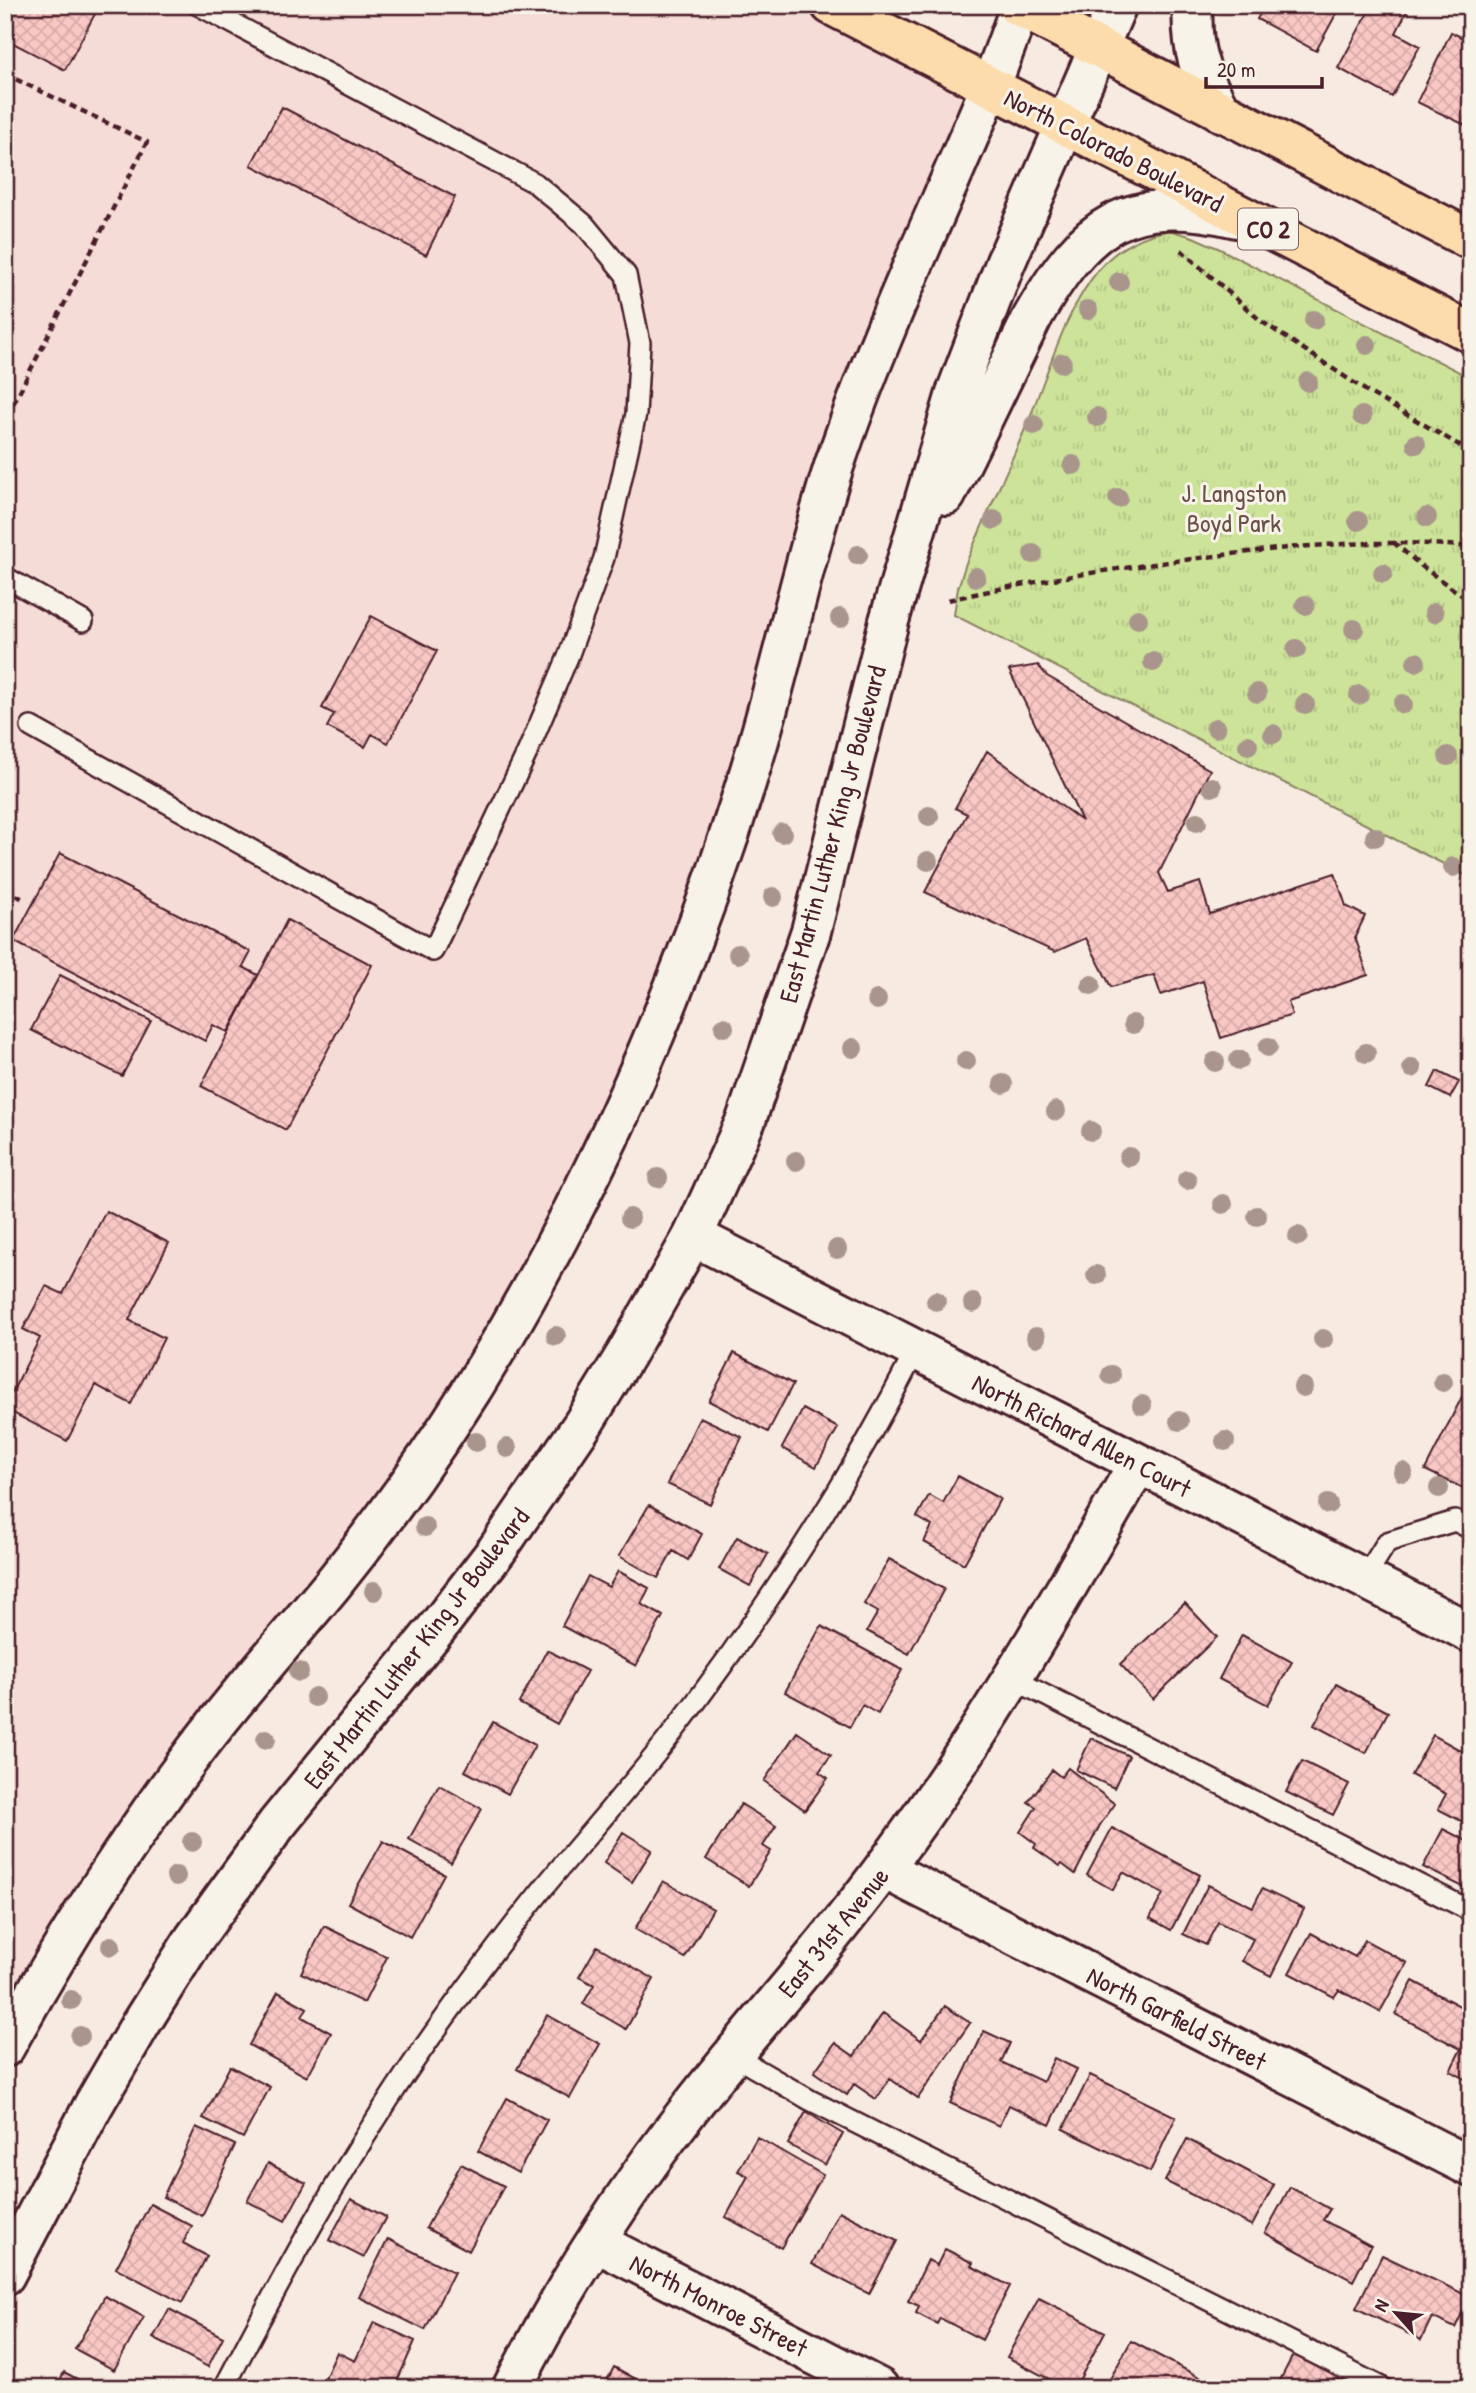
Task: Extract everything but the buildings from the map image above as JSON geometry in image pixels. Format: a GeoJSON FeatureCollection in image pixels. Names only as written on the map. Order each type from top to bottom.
{"type":"FeatureCollection","features":[{"type":"Feature","properties":{"kind":"main road","name":"North Colorado Boulevard"},"geometry":{"type":"LineString","coordinates":[[831,5],[1471,333]]}},
{"type":"Feature","properties":{"kind":"main road","name":"East Martin Luther King Jr Boulevard"},"geometry":{"type":"LineString","coordinates":[[5,2275],[98,2096],[194,1939],[277,1824],[438,1628],[496,1550],[583,1424],[693,1236],[746,1120],[808,941],[888,621],[957,390],[1005,264],[1118,5]]}},
{"type":"Feature","properties":{"kind":"main road"},"geometry":{"type":"LineString","coordinates":[[1193,5],[1192,37],[1197,61],[1204,82],[1221,111]]}},
{"type":"Feature","properties":{"kind":"main road"},"geometry":{"type":"LineString","coordinates":[[5,2047],[81,1914],[155,1806],[239,1696],[335,1581],[425,1461],[496,1349],[555,1245],[630,1090],[705,906],[752,766],[813,539],[848,426],[887,326],[990,87],[1019,6],[1471,240]]}},
{"type":"Feature","properties":{"kind":"main road"},"geometry":{"type":"LineString","coordinates":[[888,621],[972,439],[1032,318],[1046,293],[1078,249],[1100,230],[1125,217],[1148,211],[1183,209],[1255,222]]}},
{"type":"Feature","properties":{"kind":"main road","name":"North Richard Allen Court"},"geometry":{"type":"LineString","coordinates":[[693,1236],[1471,1633]]}},
{"type":"Feature","properties":{"kind":"main road","name":"East 31st Avenue"},"geometry":{"type":"LineString","coordinates":[[512,2388],[596,2242],[635,2184],[690,2108],[884,1869],[971,1745],[1013,1679],[1138,1464]]}},
{"type":"Feature","properties":{"kind":"main road","name":"North Garfield Street"},"geometry":{"type":"LineString","coordinates":[[884,1869],[1471,2167]]}},
{"type":"Feature","properties":{"kind":"main road","name":"North Monroe Street"},"geometry":{"type":"LineString","coordinates":[[596,2242],[879,2388]]}},
{"type":"Feature","properties":{"kind":"lane"},"geometry":{"type":"LineString","coordinates":[[31,727],[433,951],[527,753],[568,657],[604,558],[636,414],[640,342],[626,275],[584,223],[535,183],[198,5]]}},
{"type":"Feature","properties":{"kind":"lane"},"geometry":{"type":"LineString","coordinates":[[5,578],[83,621]]}},
{"type":"Feature","properties":{"kind":"lane"},"geometry":{"type":"LineString","coordinates":[[224,2388],[281,2278],[363,2138],[404,2075],[499,1945],[545,1886],[623,1796],[746,1634],[842,1486],[883,1416],[916,1350]]}},
{"type":"Feature","properties":{"kind":"lane"},"geometry":{"type":"LineString","coordinates":[[1364,1579],[1388,1542],[1455,1521],[1471,1528]]}},
{"type":"Feature","properties":{"kind":"lane"},"geometry":{"type":"LineString","coordinates":[[1013,1679],[1471,1911]]}},
{"type":"Feature","properties":{"kind":"lane"},"geometry":{"type":"LineString","coordinates":[[734,2056],[810,2100],[1384,2388]]}},
{"type":"Feature","properties":{"kind":"path"},"geometry":{"type":"LineString","coordinates":[[5,74],[147,142],[5,419]]}},
{"type":"Feature","properties":{"kind":"path"},"geometry":{"type":"LineString","coordinates":[[1177,246],[1261,321],[1368,392],[1471,452]]}},
{"type":"Feature","properties":{"kind":"path"},"geometry":{"type":"LineString","coordinates":[[1392,541],[1424,568],[1470,600]]}},
{"type":"Feature","properties":{"kind":"path"},"geometry":{"type":"LineString","coordinates":[[948,600],[1113,569],[1290,546],[1392,541],[1471,547]]}},
{"type":"Feature","properties":{"kind":"path"},"geometry":{"type":"LineString","coordinates":[[5,889],[25,900]]}},
{"type":"Feature","properties":{"kind":"shaded area"},"geometry":{"type":"Polygon","coordinates":[[[5,5],[831,5],[990,87],[775,681],[555,1245],[5,2047],[5,5]]]}},
{"type":"Feature","properties":{"kind":"green space","name":"J. Langston Boyd Park"},"geometry":{"type":"Polygon","coordinates":[[[1169,230],[1220,249],[1471,378],[1471,878],[954,615],[958,588],[966,563],[1028,422],[1058,342],[1087,285],[1100,268],[1123,248],[1150,235],[1169,230]]]}}]}
